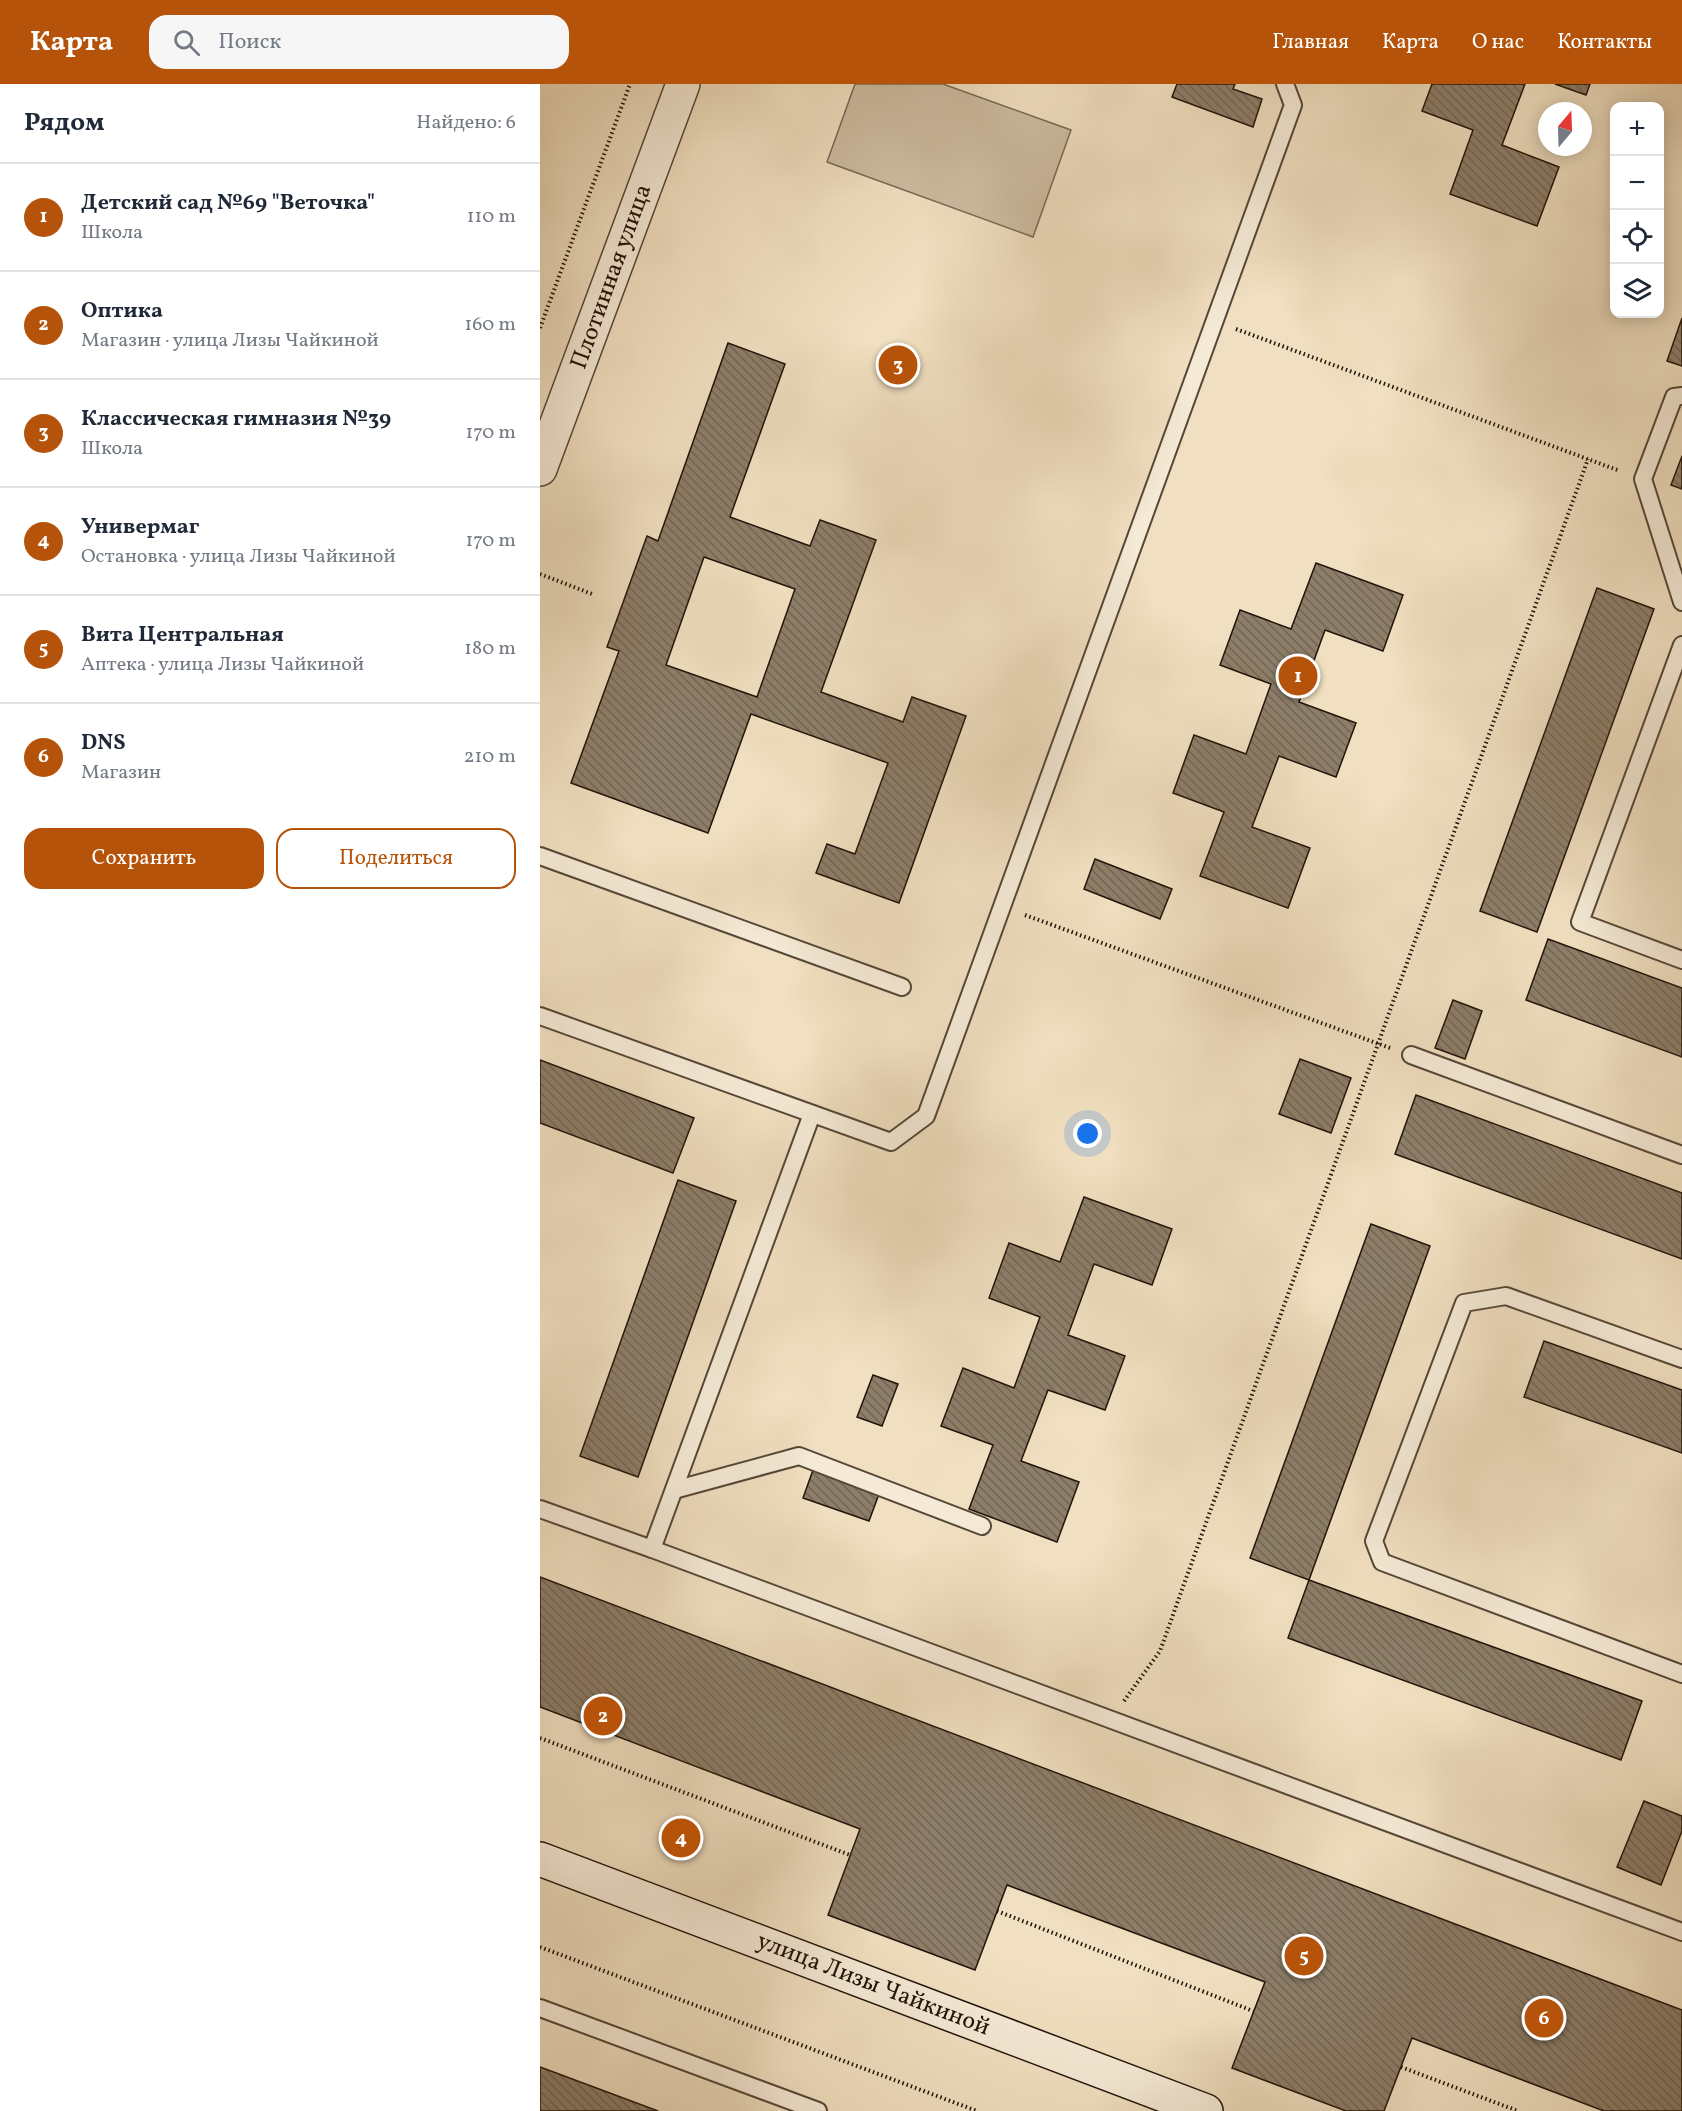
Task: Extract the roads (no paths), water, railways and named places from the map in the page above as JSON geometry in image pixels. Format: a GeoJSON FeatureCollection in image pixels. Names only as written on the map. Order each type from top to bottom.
{"type":"FeatureCollection","features":[{"type":"Feature","properties":{"kind":"main road","name":"Плотинная улица"},"geometry":{"type":"LineString","coordinates":[[540,469],[546,434],[683,84]]}},
{"type":"Feature","properties":{"kind":"main road","name":"улица Лизы Чайкиной"},"geometry":{"type":"LineString","coordinates":[[540,1859],[1206,2111]]}},
{"type":"Feature","properties":{"kind":"lane"},"geometry":{"type":"LineString","coordinates":[[540,1016],[891,1142],[926,1116],[1293,105],[1285,84]]}},
{"type":"Feature","properties":{"kind":"lane"},"geometry":{"type":"LineString","coordinates":[[1682,396],[1674,397],[1643,479],[1682,602]]}},
{"type":"Feature","properties":{"kind":"lane"},"geometry":{"type":"LineString","coordinates":[[1682,645],[1580,922],[1682,960]]}},
{"type":"Feature","properties":{"kind":"lane"},"geometry":{"type":"LineString","coordinates":[[540,856],[902,987]]}},
{"type":"Feature","properties":{"kind":"lane"},"geometry":{"type":"LineString","coordinates":[[1411,1055],[1682,1155]]}},
{"type":"Feature","properties":{"kind":"lane"},"geometry":{"type":"LineString","coordinates":[[652,1549],[812,1114]]}},
{"type":"Feature","properties":{"kind":"lane"},"geometry":{"type":"LineString","coordinates":[[1682,1359],[1506,1296],[1464,1303],[1374,1541],[1382,1562],[1682,1674]]}},
{"type":"Feature","properties":{"kind":"lane"},"geometry":{"type":"LineString","coordinates":[[674,1490],[800,1456],[982,1526]]}},
{"type":"Feature","properties":{"kind":"lane"},"geometry":{"type":"LineString","coordinates":[[540,1509],[1682,1932]]}},
{"type":"Feature","properties":{"kind":"lane"},"geometry":{"type":"LineString","coordinates":[[540,2008],[818,2111]]}},
{"type":"Feature","properties":{"kind":"place","name":"Классическая гимназия №39"},"geometry":{"type":"Point","coordinates":[898,365]}},
{"type":"Feature","properties":{"kind":"place","name":"Детский сад №69 \"Веточка\""},"geometry":{"type":"Point","coordinates":[1298,676]}},
{"type":"Feature","properties":{"kind":"place","name":"Оптика"},"geometry":{"type":"Point","coordinates":[603,1716]}},
{"type":"Feature","properties":{"kind":"place","name":"Универмаг"},"geometry":{"type":"Point","coordinates":[681,1838]}},
{"type":"Feature","properties":{"kind":"place","name":"Вита Центральная"},"geometry":{"type":"Point","coordinates":[1304,1956]}},
{"type":"Feature","properties":{"kind":"place","name":"DNS"},"geometry":{"type":"Point","coordinates":[1544,2018]}}]}
